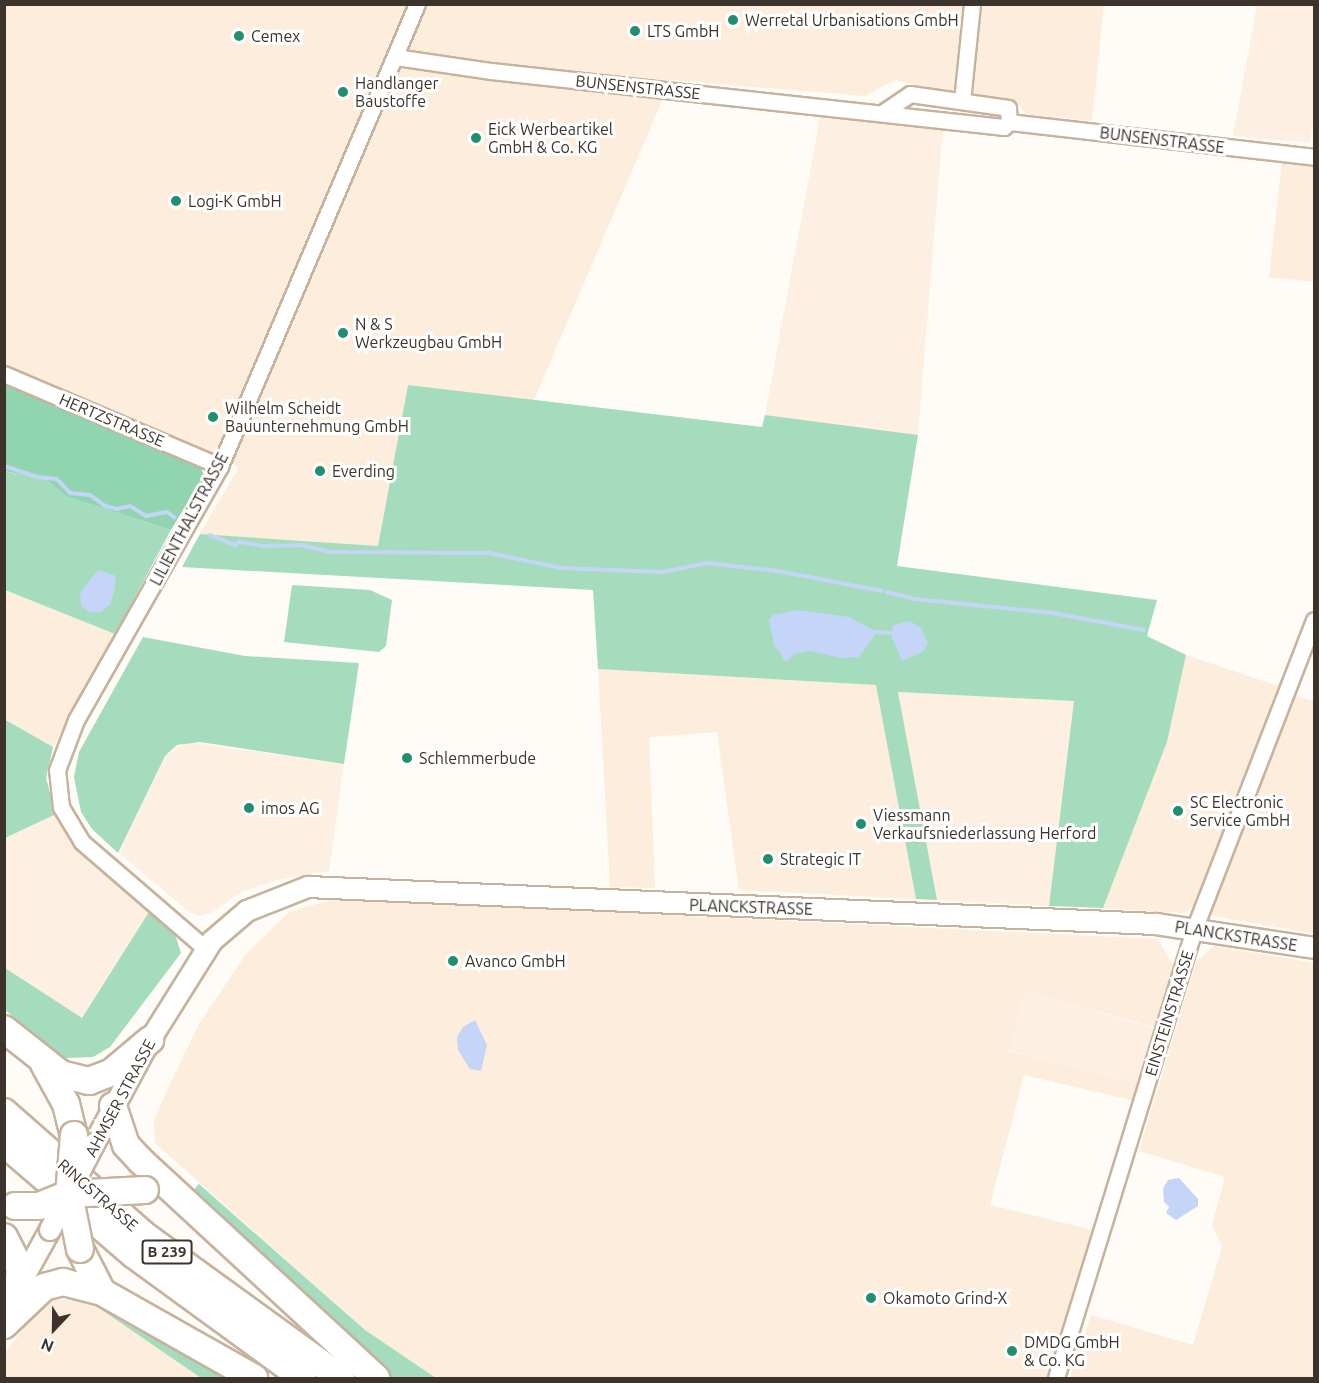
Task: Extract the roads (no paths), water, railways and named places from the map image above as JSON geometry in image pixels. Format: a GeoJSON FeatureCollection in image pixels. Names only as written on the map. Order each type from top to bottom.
{"type":"FeatureCollection","features":[{"type":"Feature","properties":{"kind":"highway"},"geometry":{"type":"LineString","coordinates":[[4,1029],[61,1074],[89,1081],[112,1072],[150,1040]]}},
{"type":"Feature","properties":{"kind":"highway"},"geometry":{"type":"LineString","coordinates":[[42,1061],[84,1139],[69,1194],[80,1249],[102,1292]]}},
{"type":"Feature","properties":{"kind":"highway"},"geometry":{"type":"LineString","coordinates":[[113,1107],[126,1145],[210,1226],[376,1378]]}},
{"type":"Feature","properties":{"kind":"highway","name":"RINGSTRASSE"},"geometry":{"type":"LineString","coordinates":[[4,1112],[145,1236],[341,1378]]}},
{"type":"Feature","properties":{"kind":"highway","name":"RINGSTRASSE"},"geometry":{"type":"LineString","coordinates":[[4,1143],[133,1254],[303,1378]]}},
{"type":"Feature","properties":{"kind":"highway"},"geometry":{"type":"LineString","coordinates":[[10,1205],[39,1206],[69,1194],[145,1190],[176,1202],[210,1226]]}},
{"type":"Feature","properties":{"kind":"highway"},"geometry":{"type":"LineString","coordinates":[[4,1237],[20,1268],[18,1287]]}},
{"type":"Feature","properties":{"kind":"highway"},"geometry":{"type":"LineString","coordinates":[[4,1325],[44,1287],[56,1282],[102,1292],[254,1378]]}},
{"type":"Feature","properties":{"kind":"street","name":"LILIENTHALSTRASSE"},"geometry":{"type":"LineString","coordinates":[[206,949],[82,842],[61,807],[57,770],[76,720],[220,466],[417,4]]}},
{"type":"Feature","properties":{"kind":"street"},"geometry":{"type":"LineString","coordinates":[[962,101],[972,4]]}},
{"type":"Feature","properties":{"kind":"street","name":"BUNSENSTRASSE"},"geometry":{"type":"LineString","coordinates":[[395,57],[491,72],[1004,127],[1009,122],[1314,157]]}},
{"type":"Feature","properties":{"kind":"street"},"geometry":{"type":"LineString","coordinates":[[882,113],[910,94],[1008,108],[1009,122]]}},
{"type":"Feature","properties":{"kind":"street","name":"HERTZSTRASSE"},"geometry":{"type":"LineString","coordinates":[[4,374],[220,466]]}},
{"type":"Feature","properties":{"kind":"street","name":"EINSTEINSTRASSE"},"geometry":{"type":"LineString","coordinates":[[1056,1378],[1195,927],[1314,621]]}},
{"type":"Feature","properties":{"kind":"street","name":"PLANCKSTRASSE"},"geometry":{"type":"LineString","coordinates":[[206,949],[247,911],[293,891],[320,886],[1195,927],[1314,948]]}},
{"type":"Feature","properties":{"kind":"street","name":"AHMSER STRASSE"},"geometry":{"type":"LineString","coordinates":[[84,1139],[113,1107],[150,1040],[206,949]]}},
{"type":"Feature","properties":{"kind":"street"},"geometry":{"type":"LineString","coordinates":[[4,1313],[69,1194]]}},
{"type":"Feature","properties":{"kind":"water"},"geometry":{"type":"Polygon","coordinates":[[[98,570],[116,576],[114,591],[110,605],[101,612],[89,612],[81,606],[80,593],[98,570]]]}},
{"type":"Feature","properties":{"kind":"water"},"geometry":{"type":"Polygon","coordinates":[[[798,610],[849,617],[877,632],[859,657],[841,658],[810,651],[795,654],[786,662],[774,644],[769,620],[773,615],[798,610]]]}},
{"type":"Feature","properties":{"kind":"water"},"geometry":{"type":"Polygon","coordinates":[[[910,621],[921,628],[928,643],[924,651],[902,661],[892,638],[893,625],[910,621]]]}},
{"type":"Feature","properties":{"kind":"water"},"geometry":{"type":"Polygon","coordinates":[[[475,1020],[487,1045],[481,1071],[470,1069],[458,1050],[457,1037],[463,1027],[475,1020]]]}},
{"type":"Feature","properties":{"kind":"water"},"geometry":{"type":"Polygon","coordinates":[[[1179,1178],[1198,1199],[1198,1206],[1176,1220],[1166,1213],[1169,1207],[1164,1202],[1163,1189],[1168,1180],[1179,1178]]]}},
{"type":"Feature","properties":{"kind":"waterway"},"geometry":{"type":"LineString","coordinates":[[4,466],[37,477],[57,479],[70,493],[90,495],[105,506],[117,509],[130,506],[146,516],[167,512],[174,517]]}},
{"type":"Feature","properties":{"kind":"waterway"},"geometry":{"type":"LineString","coordinates":[[210,535],[235,545],[240,542],[262,546],[301,545],[332,552],[489,553],[561,568],[662,572],[707,563],[778,571],[882,591]]}},
{"type":"Feature","properties":{"kind":"waterway"},"geometry":{"type":"LineString","coordinates":[[887,592],[915,599],[1053,613],[1143,630]]}},
{"type":"Feature","properties":{"kind":"waterway"},"geometry":{"type":"LineString","coordinates":[[877,632],[892,633]]}},
{"type":"Feature","properties":{"kind":"place","name":"Werretal Urbanisations GmbH"},"geometry":{"type":"Point","coordinates":[733,20]}},
{"type":"Feature","properties":{"kind":"place","name":"LTS GmbH"},"geometry":{"type":"Point","coordinates":[635,31]}},
{"type":"Feature","properties":{"kind":"place","name":"Cemex"},"geometry":{"type":"Point","coordinates":[239,36]}},
{"type":"Feature","properties":{"kind":"place","name":"Handlanger Baustoffe"},"geometry":{"type":"Point","coordinates":[343,92]}},
{"type":"Feature","properties":{"kind":"place","name":"Eick Werbeartikel GmbH & Co. KG"},"geometry":{"type":"Point","coordinates":[476,138]}},
{"type":"Feature","properties":{"kind":"place","name":"Logi-K GmbH"},"geometry":{"type":"Point","coordinates":[176,201]}},
{"type":"Feature","properties":{"kind":"place","name":"N & S Werkzeugbau GmbH"},"geometry":{"type":"Point","coordinates":[343,333]}},
{"type":"Feature","properties":{"kind":"place","name":"Wilhelm Scheidt Bauunternehmung GmbH"},"geometry":{"type":"Point","coordinates":[213,417]}},
{"type":"Feature","properties":{"kind":"place","name":"Everding"},"geometry":{"type":"Point","coordinates":[320,471]}},
{"type":"Feature","properties":{"kind":"place","name":"Schlemmerbude"},"geometry":{"type":"Point","coordinates":[407,758]}},
{"type":"Feature","properties":{"kind":"place","name":"imos AG"},"geometry":{"type":"Point","coordinates":[249,808]}},
{"type":"Feature","properties":{"kind":"place","name":"SC Electronic Service GmbH"},"geometry":{"type":"Point","coordinates":[1178,811]}},
{"type":"Feature","properties":{"kind":"place","name":"Viessmann Verkaufsniederlassung Herford"},"geometry":{"type":"Point","coordinates":[861,824]}},
{"type":"Feature","properties":{"kind":"place","name":"Strategic IT"},"geometry":{"type":"Point","coordinates":[768,859]}},
{"type":"Feature","properties":{"kind":"place","name":"Avanco GmbH"},"geometry":{"type":"Point","coordinates":[453,961]}},
{"type":"Feature","properties":{"kind":"place","name":"Okamoto Grind-X"},"geometry":{"type":"Point","coordinates":[871,1298]}},
{"type":"Feature","properties":{"kind":"place","name":"DMDG GmbH & Co. KG"},"geometry":{"type":"Point","coordinates":[1012,1351]}}]}
